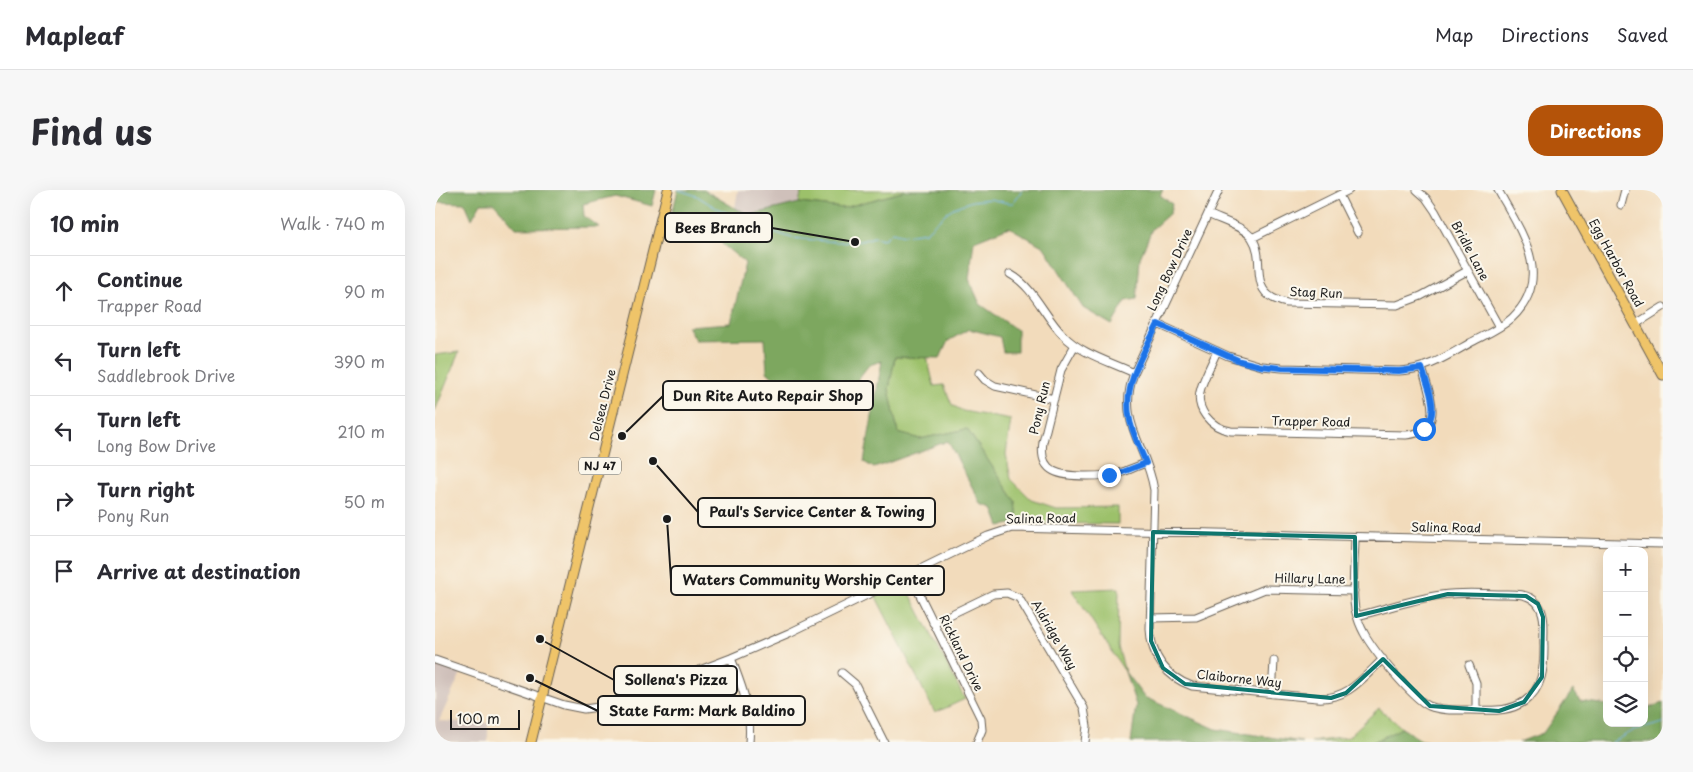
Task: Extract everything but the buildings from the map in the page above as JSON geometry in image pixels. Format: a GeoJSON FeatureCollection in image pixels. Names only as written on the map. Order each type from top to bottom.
{"type":"FeatureCollection","features":[{"type":"Feature","properties":{"kind":"main road","name":"Delsea Drive"},"geometry":{"type":"LineString","coordinates":[[531,742],[668,190]]}},
{"type":"Feature","properties":{"kind":"main road","name":"Egg Harbor Road"},"geometry":{"type":"LineString","coordinates":[[1561,190],[1663,375]]}},
{"type":"Feature","properties":{"kind":"street","name":"Long Bow Drive"},"geometry":{"type":"LineString","coordinates":[[1153,532],[1154,490],[1129,415],[1129,396],[1134,373],[1219,190]]}},
{"type":"Feature","properties":{"kind":"street"},"geometry":{"type":"LineString","coordinates":[[1208,214],[1243,230],[1252,238],[1349,190]]}},
{"type":"Feature","properties":{"kind":"street","name":"Bridle Lane"},"geometry":{"type":"LineString","coordinates":[[1417,190],[1426,198],[1435,211],[1499,327]]}},
{"type":"Feature","properties":{"kind":"street"},"geometry":{"type":"LineString","coordinates":[[1158,324],[1240,361],[1272,368],[1399,371],[1422,368],[1499,327],[1512,318],[1520,309],[1529,290],[1532,270],[1528,247],[1498,190]]}},
{"type":"Feature","properties":{"kind":"street"},"geometry":{"type":"LineString","coordinates":[[1621,205],[1625,190]]}},
{"type":"Feature","properties":{"kind":"street"},"geometry":{"type":"LineString","coordinates":[[1339,195],[1358,233]]}},
{"type":"Feature","properties":{"kind":"street","name":"Stag Run"},"geometry":{"type":"LineString","coordinates":[[1252,238],[1256,249],[1259,278],[1262,286],[1271,297],[1287,303],[1397,305],[1421,296],[1467,271]]}},
{"type":"Feature","properties":{"kind":"street"},"geometry":{"type":"LineString","coordinates":[[1010,274],[1020,279],[1027,286],[1057,328],[1075,345],[1134,373]]}},
{"type":"Feature","properties":{"kind":"street"},"geometry":{"type":"LineString","coordinates":[[1636,324],[1663,307]]}},
{"type":"Feature","properties":{"kind":"street","name":"Pony Run"},"geometry":{"type":"LineString","coordinates":[[1075,345],[1061,370],[1053,399],[1043,452],[1047,465],[1055,472],[1068,476],[1109,475],[1146,463]]}},
{"type":"Feature","properties":{"kind":"street","name":"Trapper Road"},"geometry":{"type":"LineString","coordinates":[[1217,351],[1201,388],[1199,401],[1204,415],[1209,420],[1222,429],[1231,431],[1406,435],[1417,433],[1429,423],[1433,411],[1422,368]]}},
{"type":"Feature","properties":{"kind":"street"},"geometry":{"type":"LineString","coordinates":[[979,373],[985,380],[995,386],[1053,399]]}},
{"type":"Feature","properties":{"kind":"street","name":"Salina Road"},"geometry":{"type":"LineString","coordinates":[[435,660],[542,698],[576,708],[598,708],[646,692],[789,633],[1005,529],[1663,544]]}},
{"type":"Feature","properties":{"kind":"street","name":"Claiborne Way"},"geometry":{"type":"LineString","coordinates":[[1153,532],[1150,635],[1154,652],[1163,668],[1185,684],[1199,688],[1324,698],[1337,697],[1351,689],[1383,659]]}},
{"type":"Feature","properties":{"kind":"street"},"geometry":{"type":"LineString","coordinates":[[1355,537],[1354,591],[1357,616],[1364,635],[1414,694],[1426,704],[1446,709],[1499,711],[1512,708],[1529,698],[1539,683],[1544,665],[1543,617],[1535,601],[1521,595],[1448,594],[1357,616]]}},
{"type":"Feature","properties":{"kind":"street","name":"Rickland Drive"},"geometry":{"type":"LineString","coordinates":[[910,575],[981,719],[982,730],[977,742]]}},
{"type":"Feature","properties":{"kind":"street","name":"Hillary Lane"},"geometry":{"type":"LineString","coordinates":[[1151,618],[1196,617],[1265,590],[1354,591]]}},
{"type":"Feature","properties":{"kind":"street","name":"Aldridge Way"},"geometry":{"type":"LineString","coordinates":[[933,623],[993,594],[1004,592],[1016,596],[1025,606],[1084,708],[1087,726],[1085,742]]}},
{"type":"Feature","properties":{"kind":"street"},"geometry":{"type":"LineString","coordinates":[[731,658],[747,701],[749,742]]}},
{"type":"Feature","properties":{"kind":"street"},"geometry":{"type":"LineString","coordinates":[[1272,694],[1274,661]]}},
{"type":"Feature","properties":{"kind":"street"},"geometry":{"type":"LineString","coordinates":[[1469,665],[1476,683],[1476,710]]}},
{"type":"Feature","properties":{"kind":"street"},"geometry":{"type":"LineString","coordinates":[[842,673],[855,684],[884,742]]}},
{"type":"Feature","properties":{"kind":"highlighted area"},"geometry":{"type":"Polygon","coordinates":[[[1153,532],[1355,537],[1356,616],[1448,594],[1526,596],[1538,604],[1543,617],[1542,677],[1524,702],[1499,711],[1430,706],[1383,659],[1346,693],[1331,698],[1185,684],[1163,668],[1151,641],[1153,532]]]}},
{"type":"Feature","properties":{"kind":"shaded area"},"geometry":{"type":"Polygon","coordinates":[[[738,190],[802,190],[799,203],[751,215],[735,208],[738,190]]]}},
{"type":"Feature","properties":{"kind":"shaded area"},"geometry":{"type":"Polygon","coordinates":[[[435,664],[461,673],[439,721],[488,723],[488,742],[435,742],[435,664]]]}},
{"type":"Feature","properties":{"kind":"green space"},"geometry":{"type":"Polygon","coordinates":[[[435,190],[656,190],[652,206],[615,196],[583,204],[584,216],[599,227],[516,228],[494,203],[481,203],[472,219],[465,203],[435,202],[435,190]]]}},
{"type":"Feature","properties":{"kind":"green space"},"geometry":{"type":"Polygon","coordinates":[[[678,190],[704,190],[751,215],[799,203],[843,208],[902,192],[903,190],[1163,190],[1160,195],[1172,204],[1170,213],[1152,229],[1140,258],[1137,299],[1126,301],[1112,325],[1083,308],[1044,247],[1009,227],[974,241],[969,279],[980,304],[1017,330],[1017,352],[1003,352],[1000,337],[969,329],[948,341],[940,358],[895,357],[889,389],[898,433],[920,439],[967,429],[1016,502],[1018,523],[1000,526],[993,508],[981,504],[948,441],[874,468],[864,462],[882,361],[869,365],[851,388],[789,391],[767,372],[765,339],[695,340],[687,326],[731,323],[745,263],[709,233],[670,222],[678,190]]]}},
{"type":"Feature","properties":{"kind":"green space"},"geometry":{"type":"Polygon","coordinates":[[[802,190],[903,190],[902,192],[843,208],[799,203],[802,190]]]}},
{"type":"Feature","properties":{"kind":"green space"},"geometry":{"type":"Polygon","coordinates":[[[459,352],[435,411],[435,355],[459,352]]]}},
{"type":"Feature","properties":{"kind":"green space"},"geometry":{"type":"Polygon","coordinates":[[[895,357],[927,357],[934,386],[944,385],[952,405],[963,411],[1011,420],[1006,454],[1011,479],[1032,500],[1056,508],[1118,507],[1118,524],[1018,523],[1016,502],[967,429],[920,439],[898,433],[889,389],[895,357]]]}},
{"type":"Feature","properties":{"kind":"green space"},"geometry":{"type":"Polygon","coordinates":[[[904,582],[965,699],[935,713],[875,595],[904,582]]]}},
{"type":"Feature","properties":{"kind":"green space"},"geometry":{"type":"Polygon","coordinates":[[[1119,588],[1118,647],[1125,672],[1072,590],[1119,588]]]}},
{"type":"Feature","properties":{"kind":"green space"},"geometry":{"type":"Polygon","coordinates":[[[1125,672],[1144,697],[1216,729],[1302,742],[1131,742],[1136,705],[1125,672]]]}},
{"type":"Feature","properties":{"kind":"green space"},"geometry":{"type":"Polygon","coordinates":[[[1573,690],[1580,701],[1603,704],[1603,727],[1648,727],[1648,708],[1663,703],[1663,742],[1519,742],[1543,733],[1573,690]]]}},
{"type":"Feature","properties":{"kind":"green space"},"geometry":{"type":"Polygon","coordinates":[[[1379,708],[1402,728],[1373,742],[1311,742],[1348,737],[1379,708]]]}},
{"type":"Feature","properties":{"kind":"green space"},"geometry":{"type":"Polygon","coordinates":[[[1402,728],[1421,740],[1429,742],[1373,742],[1402,728]]]}},
{"type":"Feature","properties":{"kind":"waterway"},"geometry":{"type":"LineString","coordinates":[[679,190],[697,196],[716,208],[792,238],[837,242],[861,241],[874,237],[884,239],[892,232],[904,235],[926,232],[955,207],[972,201],[990,199],[1013,203],[1022,190]]}},
{"type":"Feature","properties":{"kind":"waterway"},"geometry":{"type":"LineString","coordinates":[[1612,742],[1633,731],[1663,723]]}},
{"type":"Feature","properties":{"kind":"place","name":"Bees Branch"},"geometry":{"type":"Point","coordinates":[855,242]}},
{"type":"Feature","properties":{"kind":"place","name":"Dun Rite Auto Repair Shop"},"geometry":{"type":"Point","coordinates":[622,436]}},
{"type":"Feature","properties":{"kind":"place","name":"Paul's Service Center & Towing"},"geometry":{"type":"Point","coordinates":[653,461]}},
{"type":"Feature","properties":{"kind":"place","name":"Waters Community Worship Center"},"geometry":{"type":"Point","coordinates":[667,519]}},
{"type":"Feature","properties":{"kind":"place","name":"Sollena's Pizza"},"geometry":{"type":"Point","coordinates":[540,639]}},
{"type":"Feature","properties":{"kind":"place","name":"State Farm: Mark Baldino"},"geometry":{"type":"Point","coordinates":[530,678]}},
{"type":"Feature","properties":{"kind":"route"},"geometry":{"type":"LineString","coordinates":[[1109,475],[1146,463],[1130,421],[1129,396],[1134,373],[1158,324],[1240,361],[1261,366],[1399,371],[1422,368],[1433,406],[1433,415],[1424,429]]}}]}
